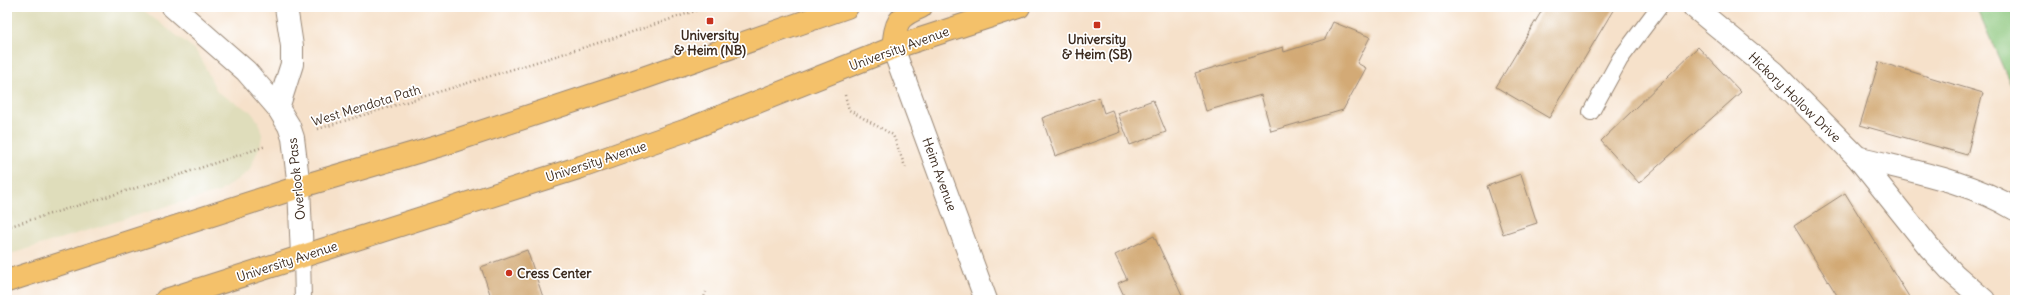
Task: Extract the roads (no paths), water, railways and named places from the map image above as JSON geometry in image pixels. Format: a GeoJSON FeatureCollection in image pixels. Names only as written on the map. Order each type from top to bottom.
{"type":"FeatureCollection","features":[{"type":"Feature","properties":{"kind":"main road"},"geometry":{"type":"LineString","coordinates":[[7,281],[298,186],[456,140],[847,7]]}},
{"type":"Feature","properties":{"kind":"main road"},"geometry":{"type":"LineString","coordinates":[[893,48],[896,26],[905,13],[921,7]]}},
{"type":"Feature","properties":{"kind":"main road","name":"University Avenue"},"geometry":{"type":"LineString","coordinates":[[166,300],[581,167],[687,130],[893,48],[1019,7]]}},
{"type":"Feature","properties":{"kind":"street","name":"Overlook Pass"},"geometry":{"type":"LineString","coordinates":[[173,7],[246,71],[278,108],[289,126],[293,138],[298,186],[302,256]]}},
{"type":"Feature","properties":{"kind":"street"},"geometry":{"type":"LineString","coordinates":[[278,108],[292,64],[292,46],[286,7]]}},
{"type":"Feature","properties":{"kind":"street","name":"Hickory Hollow Drive"},"geometry":{"type":"LineString","coordinates":[[1696,7],[1773,72],[1857,157],[1929,247],[1954,274],[1984,300]]}},
{"type":"Feature","properties":{"kind":"street","name":"Heim Avenue"},"geometry":{"type":"LineString","coordinates":[[893,48],[986,300]]}},
{"type":"Feature","properties":{"kind":"street"},"geometry":{"type":"LineString","coordinates":[[1857,157],[1941,178],[1993,196],[2015,209]]}},
{"type":"Feature","properties":{"kind":"lane"},"geometry":{"type":"LineString","coordinates":[[1591,112],[1620,60],[1660,7]]}},
{"type":"Feature","properties":{"kind":"lane"},"geometry":{"type":"LineString","coordinates":[[302,256],[303,300]]}},
{"type":"Feature","properties":{"kind":"place","name":"University & Heim (NB)"},"geometry":{"type":"Point","coordinates":[710,21]}},
{"type":"Feature","properties":{"kind":"place","name":"University & Heim (SB)"},"geometry":{"type":"Point","coordinates":[1097,25]}},
{"type":"Feature","properties":{"kind":"place","name":"Cress Center"},"geometry":{"type":"Point","coordinates":[509,273]}}]}
